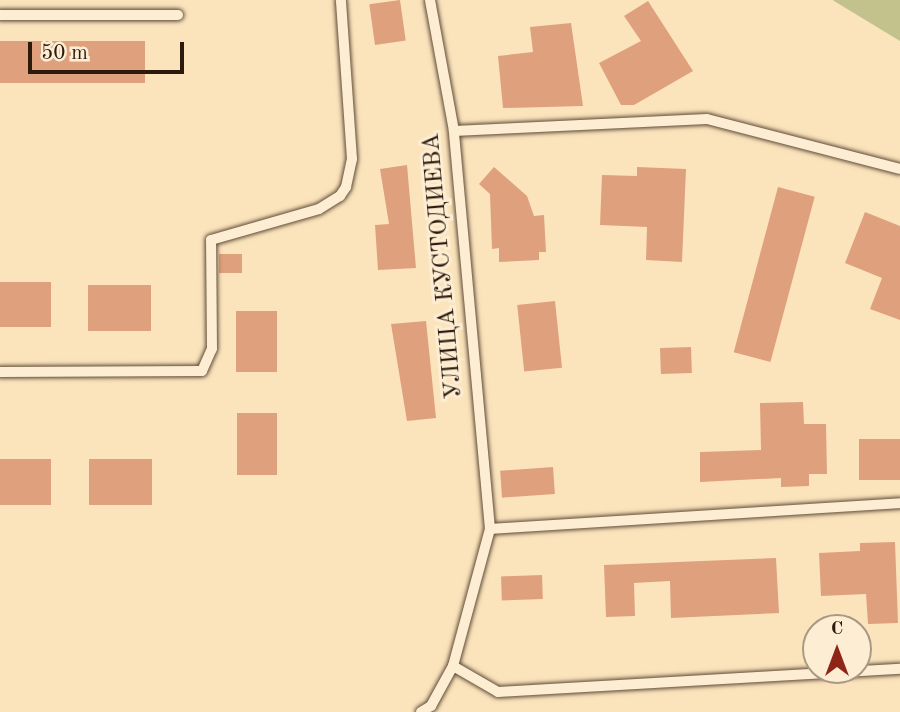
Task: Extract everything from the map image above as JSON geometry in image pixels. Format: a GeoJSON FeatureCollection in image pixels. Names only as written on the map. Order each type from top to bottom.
{"type":"FeatureCollection","features":[{"type":"Feature","properties":{"kind":"lane"},"geometry":{"type":"LineString","coordinates":[[0,372],[202,371],[212,349],[211,240],[318,209],[340,196],[346,187],[352,159],[341,0]]}},
{"type":"Feature","properties":{"kind":"lane","name":"УЛИЦА КУСТОДИЕВА"},"geometry":{"type":"LineString","coordinates":[[421,712],[431,706],[453,666],[490,529],[454,131],[430,0]]}},
{"type":"Feature","properties":{"kind":"lane"},"geometry":{"type":"LineString","coordinates":[[0,15],[178,15]]}},
{"type":"Feature","properties":{"kind":"lane"},"geometry":{"type":"LineString","coordinates":[[454,131],[706,119],[900,169]]}},
{"type":"Feature","properties":{"kind":"lane"},"geometry":{"type":"LineString","coordinates":[[490,529],[900,503]]}},
{"type":"Feature","properties":{"kind":"lane"},"geometry":{"type":"LineString","coordinates":[[453,666],[498,692],[900,669]]}},
{"type":"Feature","properties":{"kind":"shaded area"},"geometry":{"type":"Polygon","coordinates":[[[900,0],[900,41],[834,1],[900,0]]]}},
{"type":"Feature","properties":{"kind":"building"},"geometry":{"type":"Polygon","coordinates":[[[400,0],[406,41],[375,45],[369,4],[400,0]]]}},
{"type":"Feature","properties":{"kind":"building"},"geometry":{"type":"Polygon","coordinates":[[[648,1],[693,71],[634,105],[621,105],[599,63],[641,41],[624,16],[648,1]]]}},
{"type":"Feature","properties":{"kind":"building"},"geometry":{"type":"Polygon","coordinates":[[[571,23],[583,106],[503,108],[498,56],[533,52],[530,27],[571,23]]]}},
{"type":"Feature","properties":{"kind":"building"},"geometry":{"type":"Polygon","coordinates":[[[0,41],[145,41],[145,83],[0,83],[0,41]]]}},
{"type":"Feature","properties":{"kind":"building"},"geometry":{"type":"Polygon","coordinates":[[[407,165],[416,268],[378,270],[375,225],[389,224],[380,169],[407,165]]]}},
{"type":"Feature","properties":{"kind":"building"},"geometry":{"type":"Polygon","coordinates":[[[494,167],[527,196],[534,216],[544,215],[546,252],[539,252],[539,260],[499,262],[499,248],[492,249],[490,194],[479,184],[494,167]]]}},
{"type":"Feature","properties":{"kind":"building"},"geometry":{"type":"Polygon","coordinates":[[[637,167],[686,169],[682,262],[646,260],[647,227],[600,225],[602,175],[637,176],[637,167]]]}},
{"type":"Feature","properties":{"kind":"building"},"geometry":{"type":"Polygon","coordinates":[[[778,187],[815,197],[770,362],[734,352],[778,187]]]}},
{"type":"Feature","properties":{"kind":"building"},"geometry":{"type":"Polygon","coordinates":[[[865,212],[900,226],[900,320],[870,309],[882,278],[845,263],[865,212]]]}},
{"type":"Feature","properties":{"kind":"building"},"geometry":{"type":"Polygon","coordinates":[[[219,254],[242,254],[242,273],[219,273],[219,254]]]}},
{"type":"Feature","properties":{"kind":"building"},"geometry":{"type":"Polygon","coordinates":[[[0,282],[51,282],[51,327],[0,327],[0,282]]]}},
{"type":"Feature","properties":{"kind":"building"},"geometry":{"type":"Polygon","coordinates":[[[88,285],[151,285],[151,331],[88,331],[88,285]]]}},
{"type":"Feature","properties":{"kind":"building"},"geometry":{"type":"Polygon","coordinates":[[[555,301],[562,368],[524,372],[517,305],[555,301]]]}},
{"type":"Feature","properties":{"kind":"building"},"geometry":{"type":"Polygon","coordinates":[[[236,311],[277,311],[277,372],[236,372],[236,311]]]}},
{"type":"Feature","properties":{"kind":"building"},"geometry":{"type":"Polygon","coordinates":[[[426,321],[436,418],[407,421],[391,324],[426,321]]]}},
{"type":"Feature","properties":{"kind":"building"},"geometry":{"type":"Polygon","coordinates":[[[691,347],[692,373],[661,374],[660,348],[691,347]]]}},
{"type":"Feature","properties":{"kind":"building"},"geometry":{"type":"Polygon","coordinates":[[[803,402],[804,424],[826,424],[827,474],[809,474],[809,486],[781,487],[781,478],[700,482],[700,452],[761,450],[760,403],[803,402]]]}},
{"type":"Feature","properties":{"kind":"building"},"geometry":{"type":"Polygon","coordinates":[[[237,413],[277,413],[277,475],[237,475],[237,413]]]}},
{"type":"Feature","properties":{"kind":"building"},"geometry":{"type":"Polygon","coordinates":[[[859,439],[900,439],[900,480],[859,480],[859,439]]]}},
{"type":"Feature","properties":{"kind":"building"},"geometry":{"type":"Polygon","coordinates":[[[0,459],[51,459],[51,505],[0,505],[0,459]]]}},
{"type":"Feature","properties":{"kind":"building"},"geometry":{"type":"Polygon","coordinates":[[[89,459],[152,459],[152,505],[89,505],[89,459]]]}},
{"type":"Feature","properties":{"kind":"building"},"geometry":{"type":"Polygon","coordinates":[[[553,467],[555,494],[502,498],[500,471],[553,467]]]}},
{"type":"Feature","properties":{"kind":"building"},"geometry":{"type":"Polygon","coordinates":[[[895,542],[898,623],[872,624],[872,614],[867,614],[866,594],[821,596],[819,553],[860,551],[860,543],[895,542]]]}},
{"type":"Feature","properties":{"kind":"building"},"geometry":{"type":"Polygon","coordinates":[[[776,558],[779,613],[671,618],[670,581],[634,583],[635,616],[606,617],[604,565],[776,558]]]}},
{"type":"Feature","properties":{"kind":"building"},"geometry":{"type":"Polygon","coordinates":[[[542,575],[543,599],[502,600],[501,576],[542,575]]]}}]}
